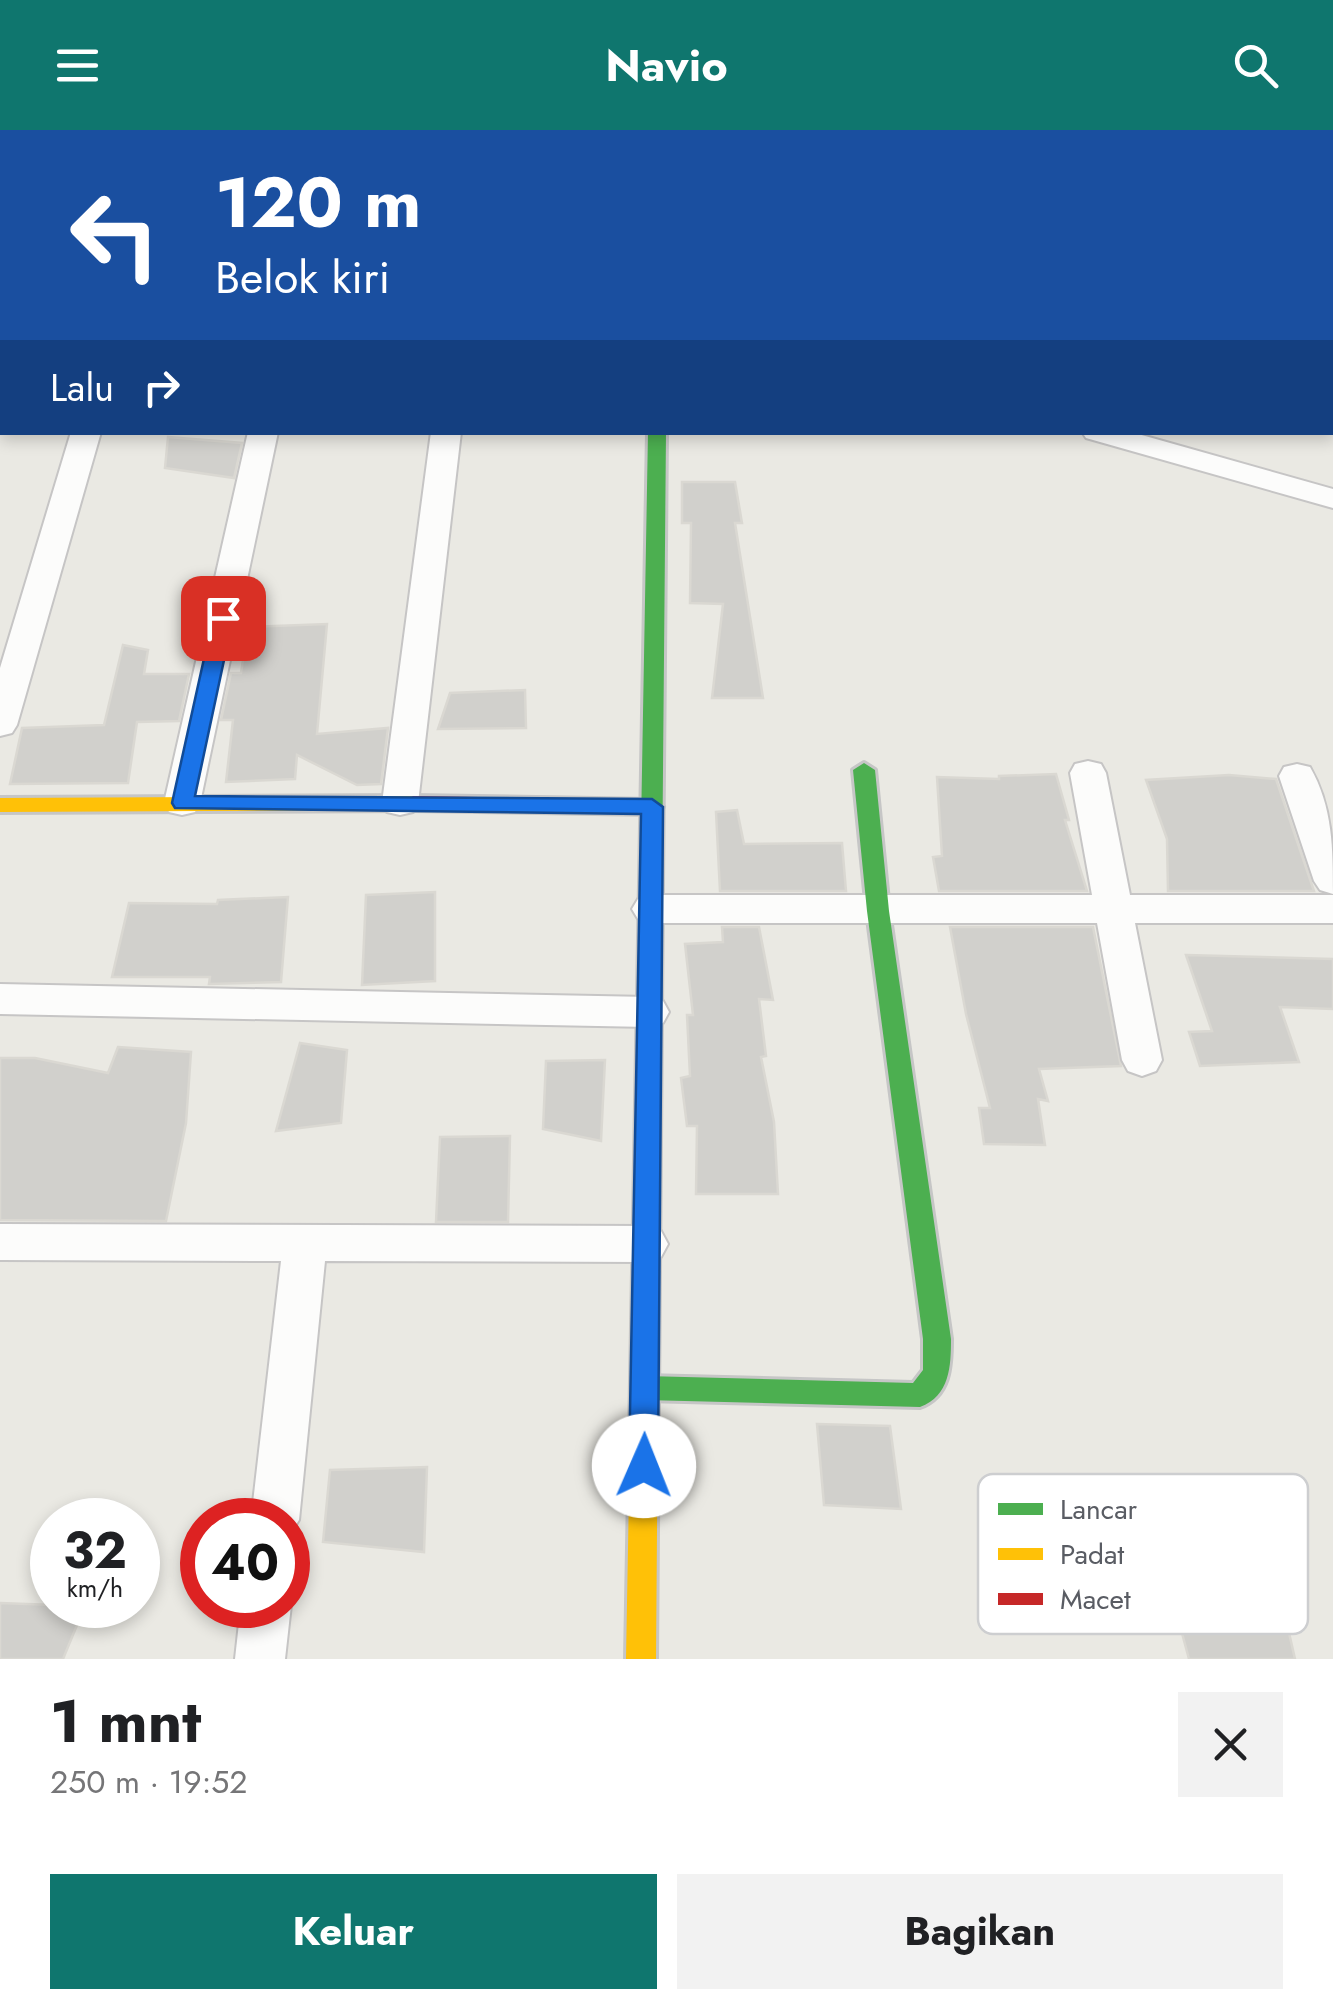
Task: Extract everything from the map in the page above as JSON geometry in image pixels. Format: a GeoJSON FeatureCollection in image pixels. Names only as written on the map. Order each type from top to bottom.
{"type":"FeatureCollection","features":[{"type":"Feature","properties":{"kind":"street"},"geometry":{"type":"LineString","coordinates":[[0,726],[85,435]]}},
{"type":"Feature","properties":{"kind":"street"},"geometry":{"type":"LineString","coordinates":[[182,803],[262,435]]}},
{"type":"Feature","properties":{"kind":"street"},"geometry":{"type":"LineString","coordinates":[[400,803],[446,435]]}},
{"type":"Feature","properties":{"kind":"street"},"geometry":{"type":"LineString","coordinates":[[641,1659],[656,435]]}},
{"type":"Feature","properties":{"kind":"street"},"geometry":{"type":"LineString","coordinates":[[1107,435],[1333,499]]}},
{"type":"Feature","properties":{"kind":"street"},"geometry":{"type":"LineString","coordinates":[[645,1388],[920,1396],[937,1373],[936,1339],[878,912],[864,770]]}},
{"type":"Feature","properties":{"kind":"street"},"geometry":{"type":"LineString","coordinates":[[1088,773],[1142,1060]]}},
{"type":"Feature","properties":{"kind":"street"},"geometry":{"type":"LineString","coordinates":[[1297,776],[1333,881]]}},
{"type":"Feature","properties":{"kind":"street"},"geometry":{"type":"LineString","coordinates":[[0,805],[400,803],[652,807]]}},
{"type":"Feature","properties":{"kind":"street"},"geometry":{"type":"LineString","coordinates":[[650,909],[1333,909]]}},
{"type":"Feature","properties":{"kind":"street"},"geometry":{"type":"LineString","coordinates":[[0,999],[650,1012]]}},
{"type":"Feature","properties":{"kind":"street"},"geometry":{"type":"LineString","coordinates":[[0,1242],[646,1244]]}},
{"type":"Feature","properties":{"kind":"street"},"geometry":{"type":"LineString","coordinates":[[277,1498],[305,1245]]}},
{"type":"Feature","properties":{"kind":"street"},"geometry":{"type":"LineString","coordinates":[[260,1659],[263,1628]]}},
{"type":"Feature","properties":{"kind":"building"},"geometry":{"type":"Polygon","coordinates":[[[168,437],[242,443],[234,478],[165,468],[168,437]]]}},
{"type":"Feature","properties":{"kind":"building"},"geometry":{"type":"Polygon","coordinates":[[[682,482],[735,482],[742,523],[735,523],[763,698],[712,698],[723,604],[690,603],[691,523],[682,523],[682,482]]]}},
{"type":"Feature","properties":{"kind":"building"},"geometry":{"type":"Polygon","coordinates":[[[327,624],[317,734],[388,728],[381,784],[357,785],[297,755],[295,779],[226,782],[233,720],[221,720],[231,673],[241,673],[248,627],[327,624]]]}},
{"type":"Feature","properties":{"kind":"building"},"geometry":{"type":"Polygon","coordinates":[[[123,645],[148,650],[144,674],[189,674],[179,721],[137,722],[128,783],[10,784],[22,728],[104,725],[123,645]]]}},
{"type":"Feature","properties":{"kind":"building"},"geometry":{"type":"Polygon","coordinates":[[[525,690],[526,728],[438,729],[450,693],[525,690]]]}},
{"type":"Feature","properties":{"kind":"building"},"geometry":{"type":"Polygon","coordinates":[[[1056,774],[1069,820],[1065,820],[1087,891],[939,891],[933,857],[942,856],[937,777],[999,779],[1056,774]]]}},
{"type":"Feature","properties":{"kind":"building"},"geometry":{"type":"Polygon","coordinates":[[[1229,775],[1276,779],[1314,891],[1168,891],[1167,839],[1146,780],[1229,775]]]}},
{"type":"Feature","properties":{"kind":"building"},"geometry":{"type":"Polygon","coordinates":[[[737,810],[744,844],[842,843],[846,891],[720,891],[716,812],[737,810]]]}},
{"type":"Feature","properties":{"kind":"building"},"geometry":{"type":"Polygon","coordinates":[[[435,892],[435,981],[362,985],[366,895],[435,892]]]}},
{"type":"Feature","properties":{"kind":"building"},"geometry":{"type":"Polygon","coordinates":[[[288,897],[281,982],[209,984],[210,977],[112,977],[129,903],[217,904],[218,900],[288,897]]]}},
{"type":"Feature","properties":{"kind":"building"},"geometry":{"type":"Polygon","coordinates":[[[722,927],[759,927],[773,1000],[759,999],[766,1056],[761,1057],[774,1122],[778,1194],[696,1194],[697,1126],[687,1126],[681,1078],[690,1076],[687,1015],[693,1015],[685,944],[723,942],[722,927]]]}},
{"type":"Feature","properties":{"kind":"building"},"geometry":{"type":"Polygon","coordinates":[[[950,927],[1093,927],[1121,1066],[1039,1069],[1048,1101],[1038,1099],[1045,1145],[984,1144],[979,1108],[990,1108],[966,1014],[950,927]]]}},
{"type":"Feature","properties":{"kind":"building"},"geometry":{"type":"Polygon","coordinates":[[[1186,955],[1333,959],[1333,1009],[1280,1007],[1299,1062],[1200,1066],[1189,1032],[1212,1031],[1186,955]]]}},
{"type":"Feature","properties":{"kind":"building"},"geometry":{"type":"Polygon","coordinates":[[[300,1043],[347,1050],[341,1123],[276,1131],[300,1043]]]}},
{"type":"Feature","properties":{"kind":"building"},"geometry":{"type":"Polygon","coordinates":[[[118,1047],[191,1052],[186,1123],[166,1221],[0,1220],[0,1058],[35,1058],[108,1073],[118,1047]]]}},
{"type":"Feature","properties":{"kind":"building"},"geometry":{"type":"Polygon","coordinates":[[[605,1060],[601,1141],[543,1129],[546,1061],[605,1060]]]}},
{"type":"Feature","properties":{"kind":"building"},"geometry":{"type":"Polygon","coordinates":[[[510,1136],[508,1222],[436,1222],[440,1137],[510,1136]]]}},
{"type":"Feature","properties":{"kind":"building"},"geometry":{"type":"Polygon","coordinates":[[[817,1424],[890,1426],[901,1509],[824,1505],[817,1424]]]}},
{"type":"Feature","properties":{"kind":"building"},"geometry":{"type":"Polygon","coordinates":[[[427,1467],[424,1552],[323,1542],[330,1470],[427,1467]]]}},
{"type":"Feature","properties":{"kind":"building"},"geometry":{"type":"Polygon","coordinates":[[[0,1603],[30,1604],[30,1628],[76,1628],[63,1659],[0,1659],[0,1603]]]}},
{"type":"Feature","properties":{"kind":"building"},"geometry":{"type":"Polygon","coordinates":[[[1182,1634],[1289,1634],[1295,1659],[1189,1659],[1182,1634]]]}},
{"type":"Feature","properties":{"kind":"traffic: fast"},"geometry":{"type":"LineString","coordinates":[[651,883],[657,435]]}},
{"type":"Feature","properties":{"kind":"traffic: fast"},"geometry":{"type":"LineString","coordinates":[[645,1388],[920,1395],[937,1373],[937,1339],[878,911],[864,770]]}},
{"type":"Feature","properties":{"kind":"traffic: slow"},"geometry":{"type":"LineString","coordinates":[[0,805],[413,803]]}},
{"type":"Feature","properties":{"kind":"traffic: slow"},"geometry":{"type":"LineString","coordinates":[[641,1659],[651,883]]}},
{"type":"Feature","properties":{"kind":"traffic: jam"},"geometry":{"type":"LineString","coordinates":[[413,803],[652,807]]}},
{"type":"Feature","properties":{"kind":"route"},"geometry":{"type":"LineString","coordinates":[[223,618],[182,803],[652,807],[644,1466]]}}]}
